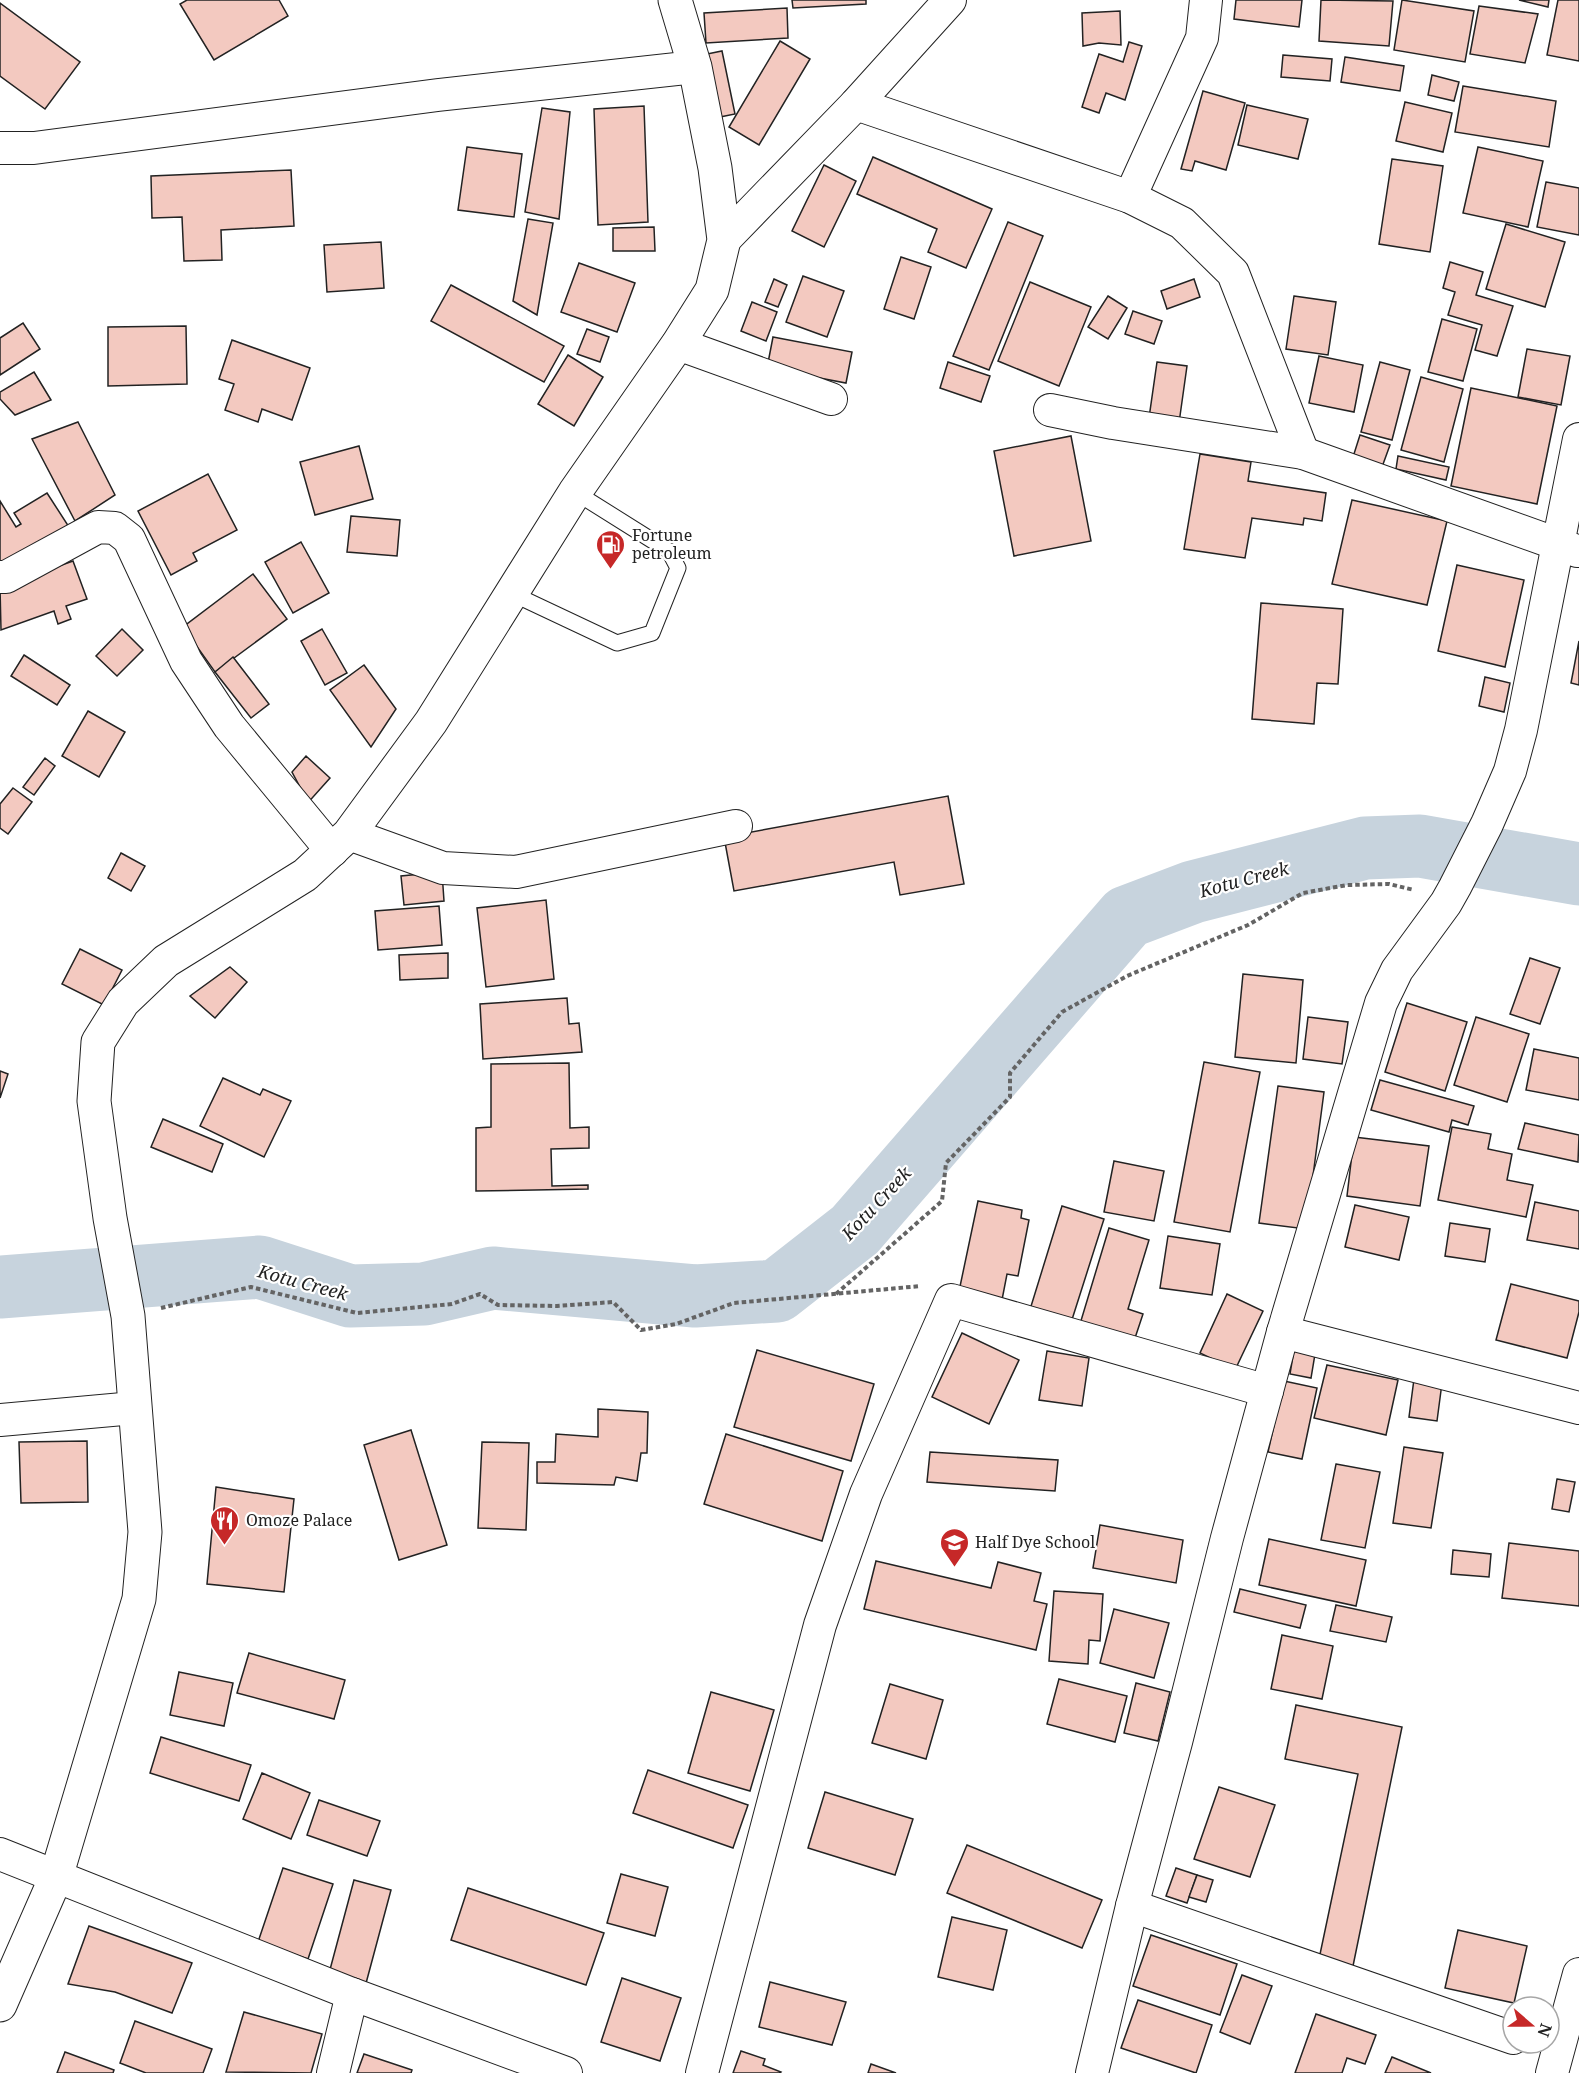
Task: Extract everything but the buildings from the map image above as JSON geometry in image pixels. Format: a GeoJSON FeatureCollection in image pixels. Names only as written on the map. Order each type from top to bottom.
{"type":"FeatureCollection","features":[{"type":"Feature","properties":{"kind":"street"},"geometry":{"type":"LineString","coordinates":[[0,2006],[56,1877],[139,1599],[145,1532],[126,1303],[110,1218],[94,1101],[98,1042],[123,1002],[166,961],[305,875],[341,842],[431,722],[575,492],[678,344],[712,290],[724,240],[715,168],[695,67],[675,0]]}},
{"type":"Feature","properties":{"kind":"street"},"geometry":{"type":"LineString","coordinates":[[724,240],[856,104],[950,0]]}},
{"type":"Feature","properties":{"kind":"street"},"geometry":{"type":"LineString","coordinates":[[1130,197],[1202,38],[1206,0]]}},
{"type":"Feature","properties":{"kind":"street"},"geometry":{"type":"LineString","coordinates":[[0,148],[34,148],[438,95],[695,67]]}},
{"type":"Feature","properties":{"kind":"street"},"geometry":{"type":"LineString","coordinates":[[856,104],[1130,197],[1182,223],[1233,273],[1303,453]]}},
{"type":"Feature","properties":{"kind":"street"},"geometry":{"type":"LineString","coordinates":[[678,344],[831,399]]}},
{"type":"Feature","properties":{"kind":"street"},"geometry":{"type":"LineString","coordinates":[[1050,410],[1113,423],[1303,453],[1569,548]]}},
{"type":"Feature","properties":{"kind":"street"},"geometry":{"type":"LineString","coordinates":[[1092,2073],[1132,1906],[1283,1332],[1381,1003],[1396,970],[1451,895],[1487,824],[1509,771],[1569,548],[1579,440]]}},
{"type":"Feature","properties":{"kind":"street"},"geometry":{"type":"LineString","coordinates":[[0,578],[6,578],[98,527],[115,528],[129,539],[186,661],[229,726],[341,842],[444,868],[516,872],[736,826]]}},
{"type":"Feature","properties":{"kind":"street"},"geometry":{"type":"LineString","coordinates":[[702,2073],[820,1625],[866,1494],[951,1300],[1268,1390]]}},
{"type":"Feature","properties":{"kind":"street"},"geometry":{"type":"LineString","coordinates":[[1283,1332],[1579,1408]]}},
{"type":"Feature","properties":{"kind":"street"},"geometry":{"type":"LineString","coordinates":[[0,1420],[134,1408]]}},
{"type":"Feature","properties":{"kind":"street"},"geometry":{"type":"LineString","coordinates":[[0,1854],[352,1994],[566,2073]]}},
{"type":"Feature","properties":{"kind":"street"},"geometry":{"type":"LineString","coordinates":[[1132,1906],[1501,2034]]}},
{"type":"Feature","properties":{"kind":"street"},"geometry":{"type":"LineString","coordinates":[[1548,2055],[1563,2063],[1579,1974]]}},
{"type":"Feature","properties":{"kind":"street"},"geometry":{"type":"LineString","coordinates":[[333,2073],[352,1994]]}},
{"type":"Feature","properties":{"kind":"lane"},"geometry":{"type":"LineString","coordinates":[[513,594],[617,643],[652,633],[678,568],[669,551],[575,492]]}},
{"type":"Feature","properties":{"kind":"path"},"geometry":{"type":"LineString","coordinates":[[835,1294],[942,1202],[946,1163],[1010,1097],[1010,1073],[1062,1012],[1127,976],[1248,925],[1304,893],[1347,885],[1389,884],[1430,894],[1451,895]]}},
{"type":"Feature","properties":{"kind":"path"},"geometry":{"type":"LineString","coordinates":[[126,1303],[251,1287],[357,1313],[452,1304],[480,1294],[498,1305],[557,1306],[613,1302],[641,1330],[676,1324],[734,1303],[922,1286],[951,1300]]}},
{"type":"Feature","properties":{"kind":"waterway","name":"Kotu Creek"},"geometry":{"type":"LineString","coordinates":[[0,1287],[260,1267],[350,1296],[424,1294],[493,1278],[695,1296],[777,1291],[855,1230],[1127,917],[1193,892],[1365,848],[1420,846],[1579,874]]}},
{"type":"Feature","properties":{"kind":"place","name":"Fortune petroleum"},"geometry":{"type":"Point","coordinates":[611,570]}},
{"type":"Feature","properties":{"kind":"place","name":"Omoze Palace"},"geometry":{"type":"Point","coordinates":[225,1546]}},
{"type":"Feature","properties":{"kind":"place","name":"Half Dye School"},"geometry":{"type":"Point","coordinates":[954,1568]}}]}
